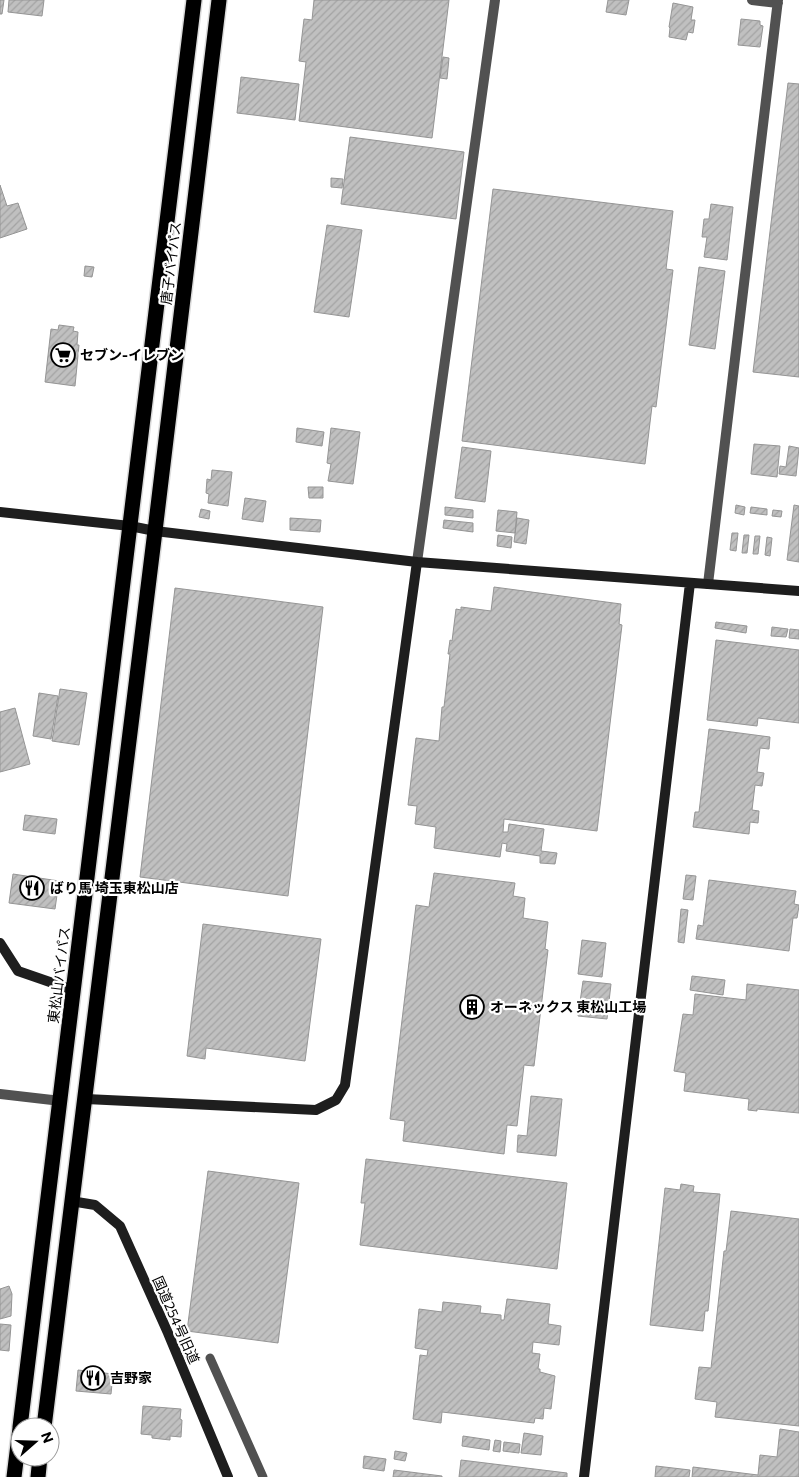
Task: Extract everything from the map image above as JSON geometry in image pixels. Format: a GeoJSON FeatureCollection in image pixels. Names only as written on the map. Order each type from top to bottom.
{"type":"FeatureCollection","features":[{"type":"Feature","properties":{"kind":"highway","name":"唐子バイパス"},"geometry":{"type":"LineString","coordinates":[[130,526],[194,0]]}},
{"type":"Feature","properties":{"kind":"highway","name":"唐子バイパス"},"geometry":{"type":"LineString","coordinates":[[156,530],[218,0]]}},
{"type":"Feature","properties":{"kind":"highway","name":"東松山バイパス"},"geometry":{"type":"LineString","coordinates":[[21,1417],[130,526]]}},
{"type":"Feature","properties":{"kind":"highway"},"geometry":{"type":"LineString","coordinates":[[45,1417],[156,530]]}},
{"type":"Feature","properties":{"kind":"street"},"geometry":{"type":"LineString","coordinates":[[86,1099],[316,1110],[336,1100],[345,1085],[495,0]]}},
{"type":"Feature","properties":{"kind":"street"},"geometry":{"type":"LineString","coordinates":[[708,584],[778,2],[752,0]]}},
{"type":"Feature","properties":{"kind":"street"},"geometry":{"type":"LineString","coordinates":[[0,512],[130,526],[417,562],[799,591]]}},
{"type":"Feature","properties":{"kind":"street"},"geometry":{"type":"LineString","coordinates":[[584,1477],[690,583]]}},
{"type":"Feature","properties":{"kind":"street"},"geometry":{"type":"LineString","coordinates":[[0,943],[18,970],[73,990]]}},
{"type":"Feature","properties":{"kind":"street"},"geometry":{"type":"LineString","coordinates":[[0,1094],[61,1101]]}},
{"type":"Feature","properties":{"kind":"street","name":"国道254号旧道"},"geometry":{"type":"LineString","coordinates":[[71,1201],[95,1205],[120,1226],[168,1333],[228,1477]]}},
{"type":"Feature","properties":{"kind":"lane"},"geometry":{"type":"LineString","coordinates":[[210,1358],[263,1477]]}},
{"type":"Feature","properties":{"kind":"building"},"geometry":{"type":"Polygon","coordinates":[[[0,0],[4,0],[2,14],[0,14],[0,0]]]}},
{"type":"Feature","properties":{"kind":"building"},"geometry":{"type":"Polygon","coordinates":[[[9,0],[44,0],[42,16],[8,12],[9,0]]]}},
{"type":"Feature","properties":{"kind":"building"},"geometry":{"type":"Polygon","coordinates":[[[314,0],[449,0],[432,138],[299,121],[306,62],[299,61],[304,19],[312,20],[314,0]]]}},
{"type":"Feature","properties":{"kind":"building"},"geometry":{"type":"Polygon","coordinates":[[[608,0],[629,0],[626,15],[606,12],[608,0]]]}},
{"type":"Feature","properties":{"kind":"building"},"geometry":{"type":"Polygon","coordinates":[[[673,3],[693,7],[691,20],[695,20],[693,33],[688,32],[686,40],[669,37],[673,3]]]}},
{"type":"Feature","properties":{"kind":"building"},"geometry":{"type":"Polygon","coordinates":[[[741,19],[760,21],[760,25],[763,26],[760,47],[738,45],[741,19]]]}},
{"type":"Feature","properties":{"kind":"building"},"geometry":{"type":"Polygon","coordinates":[[[443,57],[449,58],[447,79],[440,78],[443,57]]]}},
{"type":"Feature","properties":{"kind":"building"},"geometry":{"type":"Polygon","coordinates":[[[241,77],[299,84],[295,120],[237,113],[241,77]]]}},
{"type":"Feature","properties":{"kind":"building"},"geometry":{"type":"Polygon","coordinates":[[[788,83],[799,84],[799,377],[753,372],[788,83]]]}},
{"type":"Feature","properties":{"kind":"building"},"geometry":{"type":"Polygon","coordinates":[[[350,137],[464,152],[456,219],[341,204],[350,137]]]}},
{"type":"Feature","properties":{"kind":"building"},"geometry":{"type":"Polygon","coordinates":[[[331,178],[343,179],[342,188],[331,187],[331,178]]]}},
{"type":"Feature","properties":{"kind":"building"},"geometry":{"type":"Polygon","coordinates":[[[0,185],[7,206],[18,203],[27,229],[0,238],[0,185]]]}},
{"type":"Feature","properties":{"kind":"building"},"geometry":{"type":"Polygon","coordinates":[[[493,189],[673,211],[666,269],[673,270],[656,407],[652,406],[645,464],[462,441],[493,189]]]}},
{"type":"Feature","properties":{"kind":"building"},"geometry":{"type":"Polygon","coordinates":[[[711,204],[733,207],[727,260],[704,257],[707,237],[702,237],[704,219],[709,219],[711,204]]]}},
{"type":"Feature","properties":{"kind":"building"},"geometry":{"type":"Polygon","coordinates":[[[327,225],[362,230],[349,317],[314,312],[327,225]]]}},
{"type":"Feature","properties":{"kind":"building"},"geometry":{"type":"Polygon","coordinates":[[[85,266],[94,267],[92,277],[84,276],[85,266]]]}},
{"type":"Feature","properties":{"kind":"building"},"geometry":{"type":"Polygon","coordinates":[[[699,267],[725,271],[715,349],[689,345],[699,267]]]}},
{"type":"Feature","properties":{"kind":"building"},"geometry":{"type":"Polygon","coordinates":[[[59,325],[74,327],[73,331],[78,332],[77,345],[79,345],[75,386],[45,382],[51,329],[58,330],[59,325]]]}},
{"type":"Feature","properties":{"kind":"building"},"geometry":{"type":"Polygon","coordinates":[[[297,428],[324,432],[322,446],[296,442],[297,428]]]}},
{"type":"Feature","properties":{"kind":"building"},"geometry":{"type":"Polygon","coordinates":[[[331,428],[360,432],[353,484],[328,481],[331,464],[327,463],[331,428]]]}},
{"type":"Feature","properties":{"kind":"building"},"geometry":{"type":"Polygon","coordinates":[[[754,444],[780,446],[777,477],[751,474],[754,444]]]}},
{"type":"Feature","properties":{"kind":"building"},"geometry":{"type":"Polygon","coordinates":[[[789,446],[799,448],[796,476],[779,474],[780,466],[786,467],[789,446]]]}},
{"type":"Feature","properties":{"kind":"building"},"geometry":{"type":"Polygon","coordinates":[[[462,447],[491,451],[485,502],[455,498],[462,447]]]}},
{"type":"Feature","properties":{"kind":"building"},"geometry":{"type":"Polygon","coordinates":[[[212,470],[232,472],[228,506],[208,503],[209,494],[206,493],[207,479],[211,480],[212,470]]]}},
{"type":"Feature","properties":{"kind":"building"},"geometry":{"type":"Polygon","coordinates":[[[308,487],[323,487],[323,498],[309,498],[308,487]]]}},
{"type":"Feature","properties":{"kind":"building"},"geometry":{"type":"Polygon","coordinates":[[[245,498],[266,501],[263,522],[242,519],[245,498]]]}},
{"type":"Feature","properties":{"kind":"building"},"geometry":{"type":"Polygon","coordinates":[[[736,505],[745,507],[744,515],[735,513],[736,505]]]}},
{"type":"Feature","properties":{"kind":"building"},"geometry":{"type":"Polygon","coordinates":[[[794,505],[799,506],[799,562],[787,560],[794,505]]]}},
{"type":"Feature","properties":{"kind":"building"},"geometry":{"type":"Polygon","coordinates":[[[445,507],[473,510],[473,518],[445,515],[445,507]]]}},
{"type":"Feature","properties":{"kind":"building"},"geometry":{"type":"Polygon","coordinates":[[[751,507],[767,509],[767,515],[750,513],[751,507]]]}},
{"type":"Feature","properties":{"kind":"building"},"geometry":{"type":"Polygon","coordinates":[[[201,509],[210,511],[209,519],[199,517],[201,509]]]}},
{"type":"Feature","properties":{"kind":"building"},"geometry":{"type":"Polygon","coordinates":[[[498,510],[517,512],[515,533],[496,531],[498,510]]]}},
{"type":"Feature","properties":{"kind":"building"},"geometry":{"type":"Polygon","coordinates":[[[773,510],[782,511],[781,517],[772,516],[773,510]]]}},
{"type":"Feature","properties":{"kind":"building"},"geometry":{"type":"Polygon","coordinates":[[[290,518],[321,520],[320,532],[290,530],[290,518]]]}},
{"type":"Feature","properties":{"kind":"building"},"geometry":{"type":"Polygon","coordinates":[[[517,518],[529,520],[526,544],[514,542],[517,518]]]}},
{"type":"Feature","properties":{"kind":"building"},"geometry":{"type":"Polygon","coordinates":[[[444,520],[473,523],[473,532],[443,528],[444,520]]]}},
{"type":"Feature","properties":{"kind":"building"},"geometry":{"type":"Polygon","coordinates":[[[732,533],[738,533],[736,551],[730,550],[732,533]]]}},
{"type":"Feature","properties":{"kind":"building"},"geometry":{"type":"Polygon","coordinates":[[[498,535],[512,537],[511,548],[497,546],[498,535]]]}},
{"type":"Feature","properties":{"kind":"building"},"geometry":{"type":"Polygon","coordinates":[[[744,535],[749,535],[747,553],[742,553],[744,535]]]}},
{"type":"Feature","properties":{"kind":"building"},"geometry":{"type":"Polygon","coordinates":[[[755,536],[760,536],[758,554],[753,554],[755,536]]]}},
{"type":"Feature","properties":{"kind":"building"},"geometry":{"type":"Polygon","coordinates":[[[767,537],[772,538],[770,556],[765,555],[767,537]]]}},
{"type":"Feature","properties":{"kind":"building"},"geometry":{"type":"Polygon","coordinates":[[[494,587],[621,604],[619,624],[622,625],[597,831],[504,819],[503,832],[508,832],[509,824],[544,829],[541,851],[557,853],[555,864],[540,863],[540,856],[506,851],[507,844],[502,843],[500,857],[434,848],[436,827],[415,824],[417,806],[408,805],[416,738],[439,741],[450,654],[448,654],[450,640],[452,641],[456,609],[461,610],[461,607],[491,611],[494,587]]]}},
{"type":"Feature","properties":{"kind":"building"},"geometry":{"type":"Polygon","coordinates":[[[175,588],[323,607],[288,896],[140,877],[175,588]]]}},
{"type":"Feature","properties":{"kind":"building"},"geometry":{"type":"Polygon","coordinates":[[[716,622],[747,626],[746,633],[715,628],[716,622]]]}},
{"type":"Feature","properties":{"kind":"building"},"geometry":{"type":"Polygon","coordinates":[[[772,627],[788,629],[786,637],[771,636],[772,627]]]}},
{"type":"Feature","properties":{"kind":"building"},"geometry":{"type":"Polygon","coordinates":[[[790,629],[799,630],[799,639],[789,638],[790,629]]]}},
{"type":"Feature","properties":{"kind":"building"},"geometry":{"type":"Polygon","coordinates":[[[716,640],[799,650],[799,723],[758,718],[757,726],[707,720],[716,640]]]}},
{"type":"Feature","properties":{"kind":"building"},"geometry":{"type":"Polygon","coordinates":[[[60,689],[87,693],[79,745],[52,741],[60,689]]]}},
{"type":"Feature","properties":{"kind":"building"},"geometry":{"type":"Polygon","coordinates":[[[39,693],[58,696],[51,739],[33,736],[39,693]]]}},
{"type":"Feature","properties":{"kind":"building"},"geometry":{"type":"Polygon","coordinates":[[[15,708],[30,764],[0,772],[0,712],[15,708]]]}},
{"type":"Feature","properties":{"kind":"building"},"geometry":{"type":"Polygon","coordinates":[[[709,729],[770,737],[769,749],[760,748],[757,772],[764,773],[762,786],[755,785],[752,810],[759,811],[758,823],[750,822],[749,834],[693,827],[695,812],[699,812],[709,729]]]}},
{"type":"Feature","properties":{"kind":"building"},"geometry":{"type":"Polygon","coordinates":[[[25,815],[57,819],[55,834],[23,830],[25,815]]]}},
{"type":"Feature","properties":{"kind":"building","name":"オーネックス 東松山工場"},"geometry":{"type":"Polygon","coordinates":[[[434,873],[515,883],[513,896],[525,898],[523,918],[548,922],[545,949],[548,950],[534,1066],[524,1065],[517,1126],[507,1125],[504,1154],[403,1141],[405,1121],[390,1119],[416,905],[429,907],[434,873]]]}},
{"type":"Feature","properties":{"kind":"building"},"geometry":{"type":"Polygon","coordinates":[[[13,874],[59,881],[55,909],[9,903],[13,874]]]}},
{"type":"Feature","properties":{"kind":"building"},"geometry":{"type":"Polygon","coordinates":[[[686,875],[696,876],[693,900],[683,899],[686,875]]]}},
{"type":"Feature","properties":{"kind":"building"},"geometry":{"type":"Polygon","coordinates":[[[709,880],[796,891],[794,904],[799,906],[797,918],[793,918],[789,951],[696,939],[698,925],[703,926],[709,880]]]}},
{"type":"Feature","properties":{"kind":"building"},"geometry":{"type":"Polygon","coordinates":[[[681,909],[688,910],[684,943],[678,942],[681,909]]]}},
{"type":"Feature","properties":{"kind":"building"},"geometry":{"type":"Polygon","coordinates":[[[203,924],[321,939],[305,1061],[206,1048],[205,1059],[187,1056],[203,924]]]}},
{"type":"Feature","properties":{"kind":"building"},"geometry":{"type":"Polygon","coordinates":[[[582,940],[606,943],[602,977],[578,974],[582,940]]]}},
{"type":"Feature","properties":{"kind":"building"},"geometry":{"type":"Polygon","coordinates":[[[692,976],[725,980],[723,995],[690,990],[692,976]]]}},
{"type":"Feature","properties":{"kind":"building"},"geometry":{"type":"Polygon","coordinates":[[[583,981],[611,984],[607,1019],[578,1016],[583,981]]]}},
{"type":"Feature","properties":{"kind":"building"},"geometry":{"type":"Polygon","coordinates":[[[747,984],[799,990],[799,1113],[757,1109],[757,1111],[748,1110],[749,1099],[684,1091],[686,1073],[674,1071],[683,1014],[693,1015],[695,994],[746,1000],[747,984]]]}},
{"type":"Feature","properties":{"kind":"building"},"geometry":{"type":"Polygon","coordinates":[[[531,1096],[562,1099],[556,1156],[517,1152],[518,1135],[527,1136],[531,1096]]]}},
{"type":"Feature","properties":{"kind":"building"},"geometry":{"type":"Polygon","coordinates":[[[366,1159],[567,1183],[557,1269],[360,1245],[365,1203],[361,1203],[366,1159]]]}},
{"type":"Feature","properties":{"kind":"building"},"geometry":{"type":"Polygon","coordinates":[[[208,1171],[299,1183],[278,1343],[187,1331],[208,1171]]]}},
{"type":"Feature","properties":{"kind":"building"},"geometry":{"type":"Polygon","coordinates":[[[681,1184],[694,1186],[693,1192],[720,1194],[708,1311],[705,1311],[703,1331],[650,1325],[665,1188],[680,1190],[681,1184]]]}},
{"type":"Feature","properties":{"kind":"building"},"geometry":{"type":"Polygon","coordinates":[[[731,1211],[799,1219],[799,1426],[715,1417],[717,1402],[695,1399],[699,1367],[711,1368],[724,1251],[726,1251],[731,1211]]]}},
{"type":"Feature","properties":{"kind":"building"},"geometry":{"type":"Polygon","coordinates":[[[9,1286],[12,1294],[11,1316],[0,1319],[0,1289],[9,1286]]]}},
{"type":"Feature","properties":{"kind":"building"},"geometry":{"type":"Polygon","coordinates":[[[507,1299],[550,1304],[548,1324],[561,1326],[559,1345],[533,1342],[532,1353],[540,1354],[538,1369],[540,1369],[540,1372],[555,1376],[551,1409],[544,1408],[543,1419],[535,1418],[534,1423],[442,1412],[441,1423],[413,1419],[420,1355],[427,1356],[428,1350],[415,1348],[419,1309],[442,1312],[443,1302],[481,1306],[480,1313],[501,1315],[501,1320],[504,1320],[507,1299]]]}},
{"type":"Feature","properties":{"kind":"building"},"geometry":{"type":"Polygon","coordinates":[[[0,1324],[11,1325],[9,1351],[0,1350],[0,1324]]]}},
{"type":"Feature","properties":{"kind":"building"},"geometry":{"type":"Polygon","coordinates":[[[78,1370],[113,1374],[111,1394],[76,1391],[78,1370]]]}},
{"type":"Feature","properties":{"kind":"building"},"geometry":{"type":"Polygon","coordinates":[[[143,1406],[181,1409],[181,1437],[170,1436],[170,1440],[152,1438],[152,1435],[141,1434],[143,1406]]]}},
{"type":"Feature","properties":{"kind":"building"},"geometry":{"type":"Polygon","coordinates":[[[780,1429],[799,1432],[799,1477],[692,1477],[693,1467],[758,1475],[760,1455],[777,1457],[780,1429]]]}},
{"type":"Feature","properties":{"kind":"building"},"geometry":{"type":"Polygon","coordinates":[[[524,1433],[543,1436],[541,1455],[521,1453],[524,1433]]]}},
{"type":"Feature","properties":{"kind":"building"},"geometry":{"type":"Polygon","coordinates":[[[463,1436],[490,1440],[489,1450],[462,1446],[463,1436]]]}},
{"type":"Feature","properties":{"kind":"building"},"geometry":{"type":"Polygon","coordinates":[[[495,1440],[501,1441],[500,1452],[493,1451],[495,1440]]]}},
{"type":"Feature","properties":{"kind":"building"},"geometry":{"type":"Polygon","coordinates":[[[504,1442],[520,1444],[519,1453],[503,1451],[504,1442]]]}},
{"type":"Feature","properties":{"kind":"building"},"geometry":{"type":"Polygon","coordinates":[[[395,1451],[407,1453],[405,1461],[394,1459],[395,1451]]]}},
{"type":"Feature","properties":{"kind":"building"},"geometry":{"type":"Polygon","coordinates":[[[364,1456],[386,1459],[384,1471],[363,1468],[364,1456]]]}},
{"type":"Feature","properties":{"kind":"building"},"geometry":{"type":"Polygon","coordinates":[[[461,1460],[567,1473],[567,1477],[459,1477],[461,1460]]]}},
{"type":"Feature","properties":{"kind":"building"},"geometry":{"type":"Polygon","coordinates":[[[656,1466],[690,1470],[689,1477],[655,1477],[656,1466]]]}},
{"type":"Feature","properties":{"kind":"building"},"geometry":{"type":"Polygon","coordinates":[[[394,1470],[442,1476],[442,1477],[393,1477],[394,1470]]]}},
{"type":"Feature","properties":{"kind":"place","name":"セブン-イレブン"},"geometry":{"type":"Point","coordinates":[63,355]}},
{"type":"Feature","properties":{"kind":"place","name":"ばり馬 埼玉東松山店"},"geometry":{"type":"Point","coordinates":[32,888]}},
{"type":"Feature","properties":{"kind":"place","name":"オーネックス 東松山工場"},"geometry":{"type":"Point","coordinates":[472,1007]}},
{"type":"Feature","properties":{"kind":"place","name":"吉野家"},"geometry":{"type":"Point","coordinates":[93,1378]}}]}
